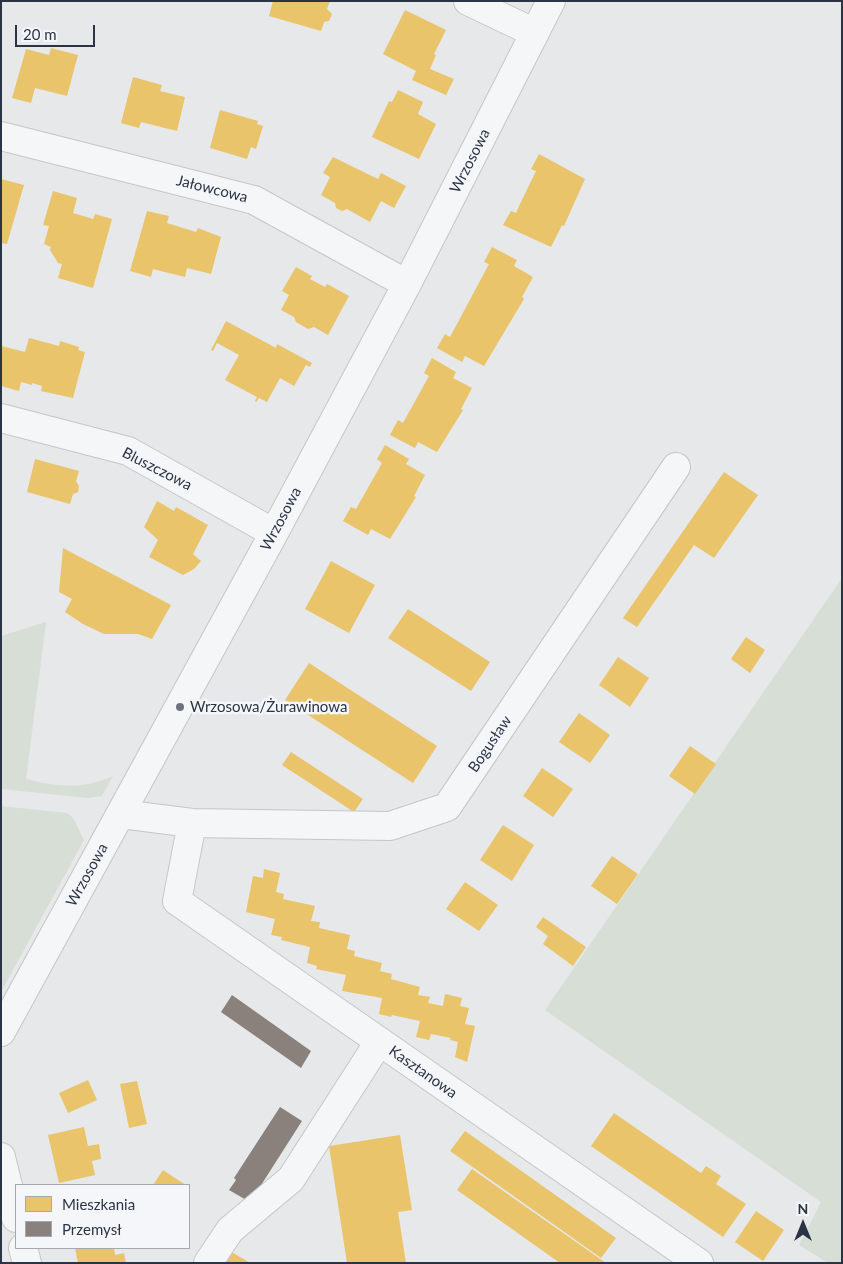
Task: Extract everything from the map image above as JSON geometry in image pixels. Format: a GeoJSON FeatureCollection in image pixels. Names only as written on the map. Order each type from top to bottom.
{"type":"FeatureCollection","features":[{"type":"Feature","properties":{"kind":"street"},"geometry":{"type":"LineString","coordinates":[[468,1],[535,34]]}},
{"type":"Feature","properties":{"kind":"street","name":"Wrzosowa"},"geometry":{"type":"LineString","coordinates":[[1,1032],[274,533],[407,284],[550,1]]}},
{"type":"Feature","properties":{"kind":"street","name":"Jałowcowa"},"geometry":{"type":"LineString","coordinates":[[1,136],[254,200],[407,284]]}},
{"type":"Feature","properties":{"kind":"street","name":"Bluszczowa"},"geometry":{"type":"LineString","coordinates":[[1,418],[128,451],[274,533]]}},
{"type":"Feature","properties":{"kind":"street","name":"Bogusław"},"geometry":{"type":"LineString","coordinates":[[121,814],[192,823],[390,826],[447,807],[676,467]]}},
{"type":"Feature","properties":{"kind":"street"},"geometry":{"type":"LineString","coordinates":[[192,823],[176,901],[379,1042]]}},
{"type":"Feature","properties":{"kind":"street","name":"Kasztanowa"},"geometry":{"type":"LineString","coordinates":[[208,1263],[230,1230],[291,1179],[379,1042],[699,1263]]}},
{"type":"Feature","properties":{"kind":"street"},"geometry":{"type":"LineString","coordinates":[[1,1157],[10,1206]]}},
{"type":"Feature","properties":{"kind":"street"},"geometry":{"type":"LineString","coordinates":[[23,1249],[27,1263]]}},
{"type":"Feature","properties":{"kind":"shaded area"},"geometry":{"type":"Polygon","coordinates":[[[842,578],[842,1263],[828,1263],[799,1245],[821,1202],[545,1010],[842,578]]]}},
{"type":"Feature","properties":{"kind":"shaded area"},"geometry":{"type":"Polygon","coordinates":[[[46,622],[26,779],[70,786],[91,784],[113,776],[102,796],[88,798],[1,789],[1,636],[46,622]]]}},
{"type":"Feature","properties":{"kind":"shaded area"},"geometry":{"type":"Polygon","coordinates":[[[1,806],[67,813],[73,818],[84,840],[1,992],[1,806]]]}},
{"type":"Feature","properties":{"kind":"building: Mieszkania"},"geometry":{"type":"Polygon","coordinates":[[[273,1],[330,1],[327,9],[332,14],[329,21],[324,22],[321,31],[269,16],[273,1]]]}},
{"type":"Feature","properties":{"kind":"building: Mieszkania"},"geometry":{"type":"Polygon","coordinates":[[[405,10],[446,30],[434,54],[436,55],[430,69],[454,79],[446,95],[412,80],[416,71],[383,54],[405,10]]]}},
{"type":"Feature","properties":{"kind":"building: Mieszkania"},"geometry":{"type":"Polygon","coordinates":[[[51,48],[78,55],[67,96],[35,88],[31,103],[12,98],[26,49],[49,55],[51,48]]]}},
{"type":"Feature","properties":{"kind":"building: Mieszkania"},"geometry":{"type":"Polygon","coordinates":[[[133,77],[162,85],[160,91],[185,97],[177,131],[141,122],[139,128],[121,123],[133,77]]]}},
{"type":"Feature","properties":{"kind":"building: Mieszkania"},"geometry":{"type":"Polygon","coordinates":[[[398,90],[423,102],[418,114],[436,124],[419,159],[372,137],[389,101],[392,102],[398,90]]]}},
{"type":"Feature","properties":{"kind":"building: Mieszkania"},"geometry":{"type":"Polygon","coordinates":[[[220,110],[258,121],[257,124],[263,126],[256,149],[251,147],[247,159],[210,148],[220,110]]]}},
{"type":"Feature","properties":{"kind":"building: Mieszkania"},"geometry":{"type":"Polygon","coordinates":[[[539,154],[585,179],[564,226],[562,225],[551,247],[503,225],[511,211],[516,213],[536,171],[531,169],[539,154]]]}},
{"type":"Feature","properties":{"kind":"building: Mieszkania"},"geometry":{"type":"Polygon","coordinates":[[[333,157],[378,179],[381,173],[406,186],[394,208],[381,201],[370,222],[347,209],[342,211],[336,208],[335,203],[321,195],[330,177],[323,173],[333,157]]]}},
{"type":"Feature","properties":{"kind":"building: Mieszkania"},"geometry":{"type":"Polygon","coordinates":[[[1,179],[24,185],[7,244],[1,243],[1,179]]]}},
{"type":"Feature","properties":{"kind":"building: Mieszkania"},"geometry":{"type":"Polygon","coordinates":[[[53,191],[77,198],[73,213],[93,219],[95,214],[112,219],[93,288],[58,278],[62,264],[58,263],[50,250],[51,247],[44,244],[49,226],[43,225],[53,191]]]}},
{"type":"Feature","properties":{"kind":"building: Mieszkania"},"geometry":{"type":"Polygon","coordinates":[[[147,211],[169,216],[167,223],[196,232],[198,228],[221,237],[211,274],[187,268],[185,277],[153,269],[151,277],[130,271],[147,211]]]}},
{"type":"Feature","properties":{"kind":"building: Mieszkania"},"geometry":{"type":"Polygon","coordinates":[[[492,247],[517,260],[514,266],[533,277],[522,297],[524,299],[484,366],[465,356],[462,362],[437,348],[445,334],[450,337],[489,264],[484,262],[492,247]]]}},
{"type":"Feature","properties":{"kind":"building: Mieszkania"},"geometry":{"type":"Polygon","coordinates":[[[296,267],[312,276],[310,279],[325,287],[327,284],[349,296],[328,335],[314,327],[308,329],[296,322],[294,317],[281,310],[289,295],[282,291],[296,267]]]}},
{"type":"Feature","properties":{"kind":"building: Mieszkania"},"geometry":{"type":"Polygon","coordinates":[[[226,321],[276,348],[277,344],[312,363],[310,367],[306,365],[294,386],[280,378],[267,402],[259,398],[256,402],[257,397],[225,380],[239,355],[217,343],[213,351],[211,350],[226,321]]]}},
{"type":"Feature","properties":{"kind":"building: Mieszkania"},"geometry":{"type":"Polygon","coordinates":[[[29,338],[59,346],[60,341],[79,347],[78,350],[85,352],[73,398],[41,391],[42,386],[32,383],[32,385],[21,382],[19,391],[1,386],[1,346],[25,352],[29,338]]]}},
{"type":"Feature","properties":{"kind":"building: Mieszkania"},"geometry":{"type":"Polygon","coordinates":[[[432,358],[456,372],[453,378],[472,388],[461,409],[463,410],[437,452],[418,442],[415,448],[390,435],[398,420],[403,423],[429,376],[424,373],[432,358]]]}},
{"type":"Feature","properties":{"kind":"building: Mieszkania"},"geometry":{"type":"Polygon","coordinates":[[[385,445],[409,459],[406,464],[425,475],[414,496],[416,497],[390,539],[371,529],[368,535],[343,521],[351,507],[356,509],[382,463],[377,459],[385,445]]]}},
{"type":"Feature","properties":{"kind":"building: Mieszkania"},"geometry":{"type":"Polygon","coordinates":[[[35,459],[79,471],[76,481],[79,486],[78,492],[73,494],[70,504],[27,492],[35,459]]]}},
{"type":"Feature","properties":{"kind":"building: Mieszkania"},"geometry":{"type":"Polygon","coordinates":[[[724,472],[758,495],[714,558],[694,545],[637,627],[623,618],[724,472]]]}},
{"type":"Feature","properties":{"kind":"building: Mieszkania"},"geometry":{"type":"Polygon","coordinates":[[[157,501],[174,511],[176,507],[208,525],[193,554],[201,561],[194,569],[183,575],[149,557],[158,540],[144,527],[157,501]]]}},
{"type":"Feature","properties":{"kind":"building: Mieszkania"},"geometry":{"type":"Polygon","coordinates":[[[63,548],[171,605],[152,639],[138,634],[104,634],[83,624],[65,612],[72,599],[59,592],[63,548]]]}},
{"type":"Feature","properties":{"kind":"building: Mieszkania"},"geometry":{"type":"Polygon","coordinates":[[[331,561],[375,585],[349,633],[305,609],[331,561]]]}},
{"type":"Feature","properties":{"kind":"building: Mieszkania"},"geometry":{"type":"Polygon","coordinates":[[[408,609],[490,662],[471,691],[388,638],[408,609]]]}},
{"type":"Feature","properties":{"kind":"building: Mieszkania"},"geometry":{"type":"Polygon","coordinates":[[[746,637],[765,650],[750,673],[731,659],[746,637]]]}},
{"type":"Feature","properties":{"kind":"building: Mieszkania"},"geometry":{"type":"Polygon","coordinates":[[[618,657],[649,678],[630,707],[599,685],[618,657]]]}},
{"type":"Feature","properties":{"kind":"building: Mieszkania"},"geometry":{"type":"Polygon","coordinates":[[[309,663],[437,746],[413,783],[285,700],[309,663]]]}},
{"type":"Feature","properties":{"kind":"building: Mieszkania"},"geometry":{"type":"Polygon","coordinates":[[[579,713],[610,735],[590,763],[559,742],[579,713]]]}},
{"type":"Feature","properties":{"kind":"building: Mieszkania"},"geometry":{"type":"Polygon","coordinates":[[[690,746],[716,764],[695,794],[669,776],[690,746]]]}},
{"type":"Feature","properties":{"kind":"building: Mieszkania"},"geometry":{"type":"Polygon","coordinates":[[[291,752],[363,799],[354,812],[282,765],[291,752]]]}},
{"type":"Feature","properties":{"kind":"building: Mieszkania"},"geometry":{"type":"Polygon","coordinates":[[[542,768],[573,789],[553,817],[523,796],[542,768]]]}},
{"type":"Feature","properties":{"kind":"building: Mieszkania"},"geometry":{"type":"Polygon","coordinates":[[[503,825],[534,845],[512,881],[480,860],[503,825]]]}},
{"type":"Feature","properties":{"kind":"building: Mieszkania"},"geometry":{"type":"Polygon","coordinates":[[[612,856],[638,874],[617,904],[591,886],[612,856]]]}},
{"type":"Feature","properties":{"kind":"building: Mieszkania"},"geometry":{"type":"Polygon","coordinates":[[[264,869],[280,873],[276,892],[284,894],[283,899],[315,906],[311,921],[320,922],[319,928],[350,935],[347,949],[355,951],[354,956],[382,963],[380,971],[392,974],[391,979],[420,987],[418,995],[430,997],[428,1003],[443,1006],[445,994],[462,998],[460,1006],[469,1008],[465,1024],[475,1026],[467,1062],[455,1057],[458,1042],[450,1040],[451,1038],[431,1034],[429,1040],[416,1037],[420,1021],[379,1014],[382,998],[342,991],[346,975],[316,969],[317,966],[307,963],[310,947],[281,940],[282,937],[271,935],[275,919],[246,912],[253,876],[263,878],[264,869]]]}},
{"type":"Feature","properties":{"kind":"building: Mieszkania"},"geometry":{"type":"Polygon","coordinates":[[[465,882],[498,905],[479,931],[446,909],[465,882]]]}},
{"type":"Feature","properties":{"kind":"building: Mieszkania"},"geometry":{"type":"Polygon","coordinates":[[[543,917],[586,947],[573,966],[543,944],[548,936],[536,927],[543,917]]]}},
{"type":"Feature","properties":{"kind":"building: Mieszkania"},"geometry":{"type":"Polygon","coordinates":[[[88,1080],[97,1100],[68,1113],[59,1093],[88,1080]]]}},
{"type":"Feature","properties":{"kind":"building: Mieszkania"},"geometry":{"type":"Polygon","coordinates":[[[137,1081],[147,1124],[129,1128],[120,1084],[137,1081]]]}},
{"type":"Feature","properties":{"kind":"building: Mieszkania"},"geometry":{"type":"Polygon","coordinates":[[[614,1113],[701,1173],[706,1166],[721,1176],[716,1184],[746,1204],[723,1237],[591,1146],[614,1113]]]}},
{"type":"Feature","properties":{"kind":"building: Mieszkania"},"geometry":{"type":"Polygon","coordinates":[[[84,1127],[88,1146],[99,1144],[101,1159],[92,1161],[95,1175],[59,1183],[48,1135],[84,1127]]]}},
{"type":"Feature","properties":{"kind":"building: Mieszkania"},"geometry":{"type":"Polygon","coordinates":[[[465,1131],[616,1238],[601,1258],[450,1151],[465,1131]]]}},
{"type":"Feature","properties":{"kind":"building: Mieszkania"},"geometry":{"type":"Polygon","coordinates":[[[400,1135],[412,1210],[398,1212],[406,1263],[347,1263],[329,1146],[400,1135]]]}},
{"type":"Feature","properties":{"kind":"building: Mieszkania"},"geometry":{"type":"Polygon","coordinates":[[[472,1169],[606,1263],[560,1263],[457,1190],[472,1169]]]}},
{"type":"Feature","properties":{"kind":"building: Mieszkania"},"geometry":{"type":"Polygon","coordinates":[[[163,1170],[184,1184],[154,1184],[163,1170]]]}},
{"type":"Feature","properties":{"kind":"building: Mieszkania"},"geometry":{"type":"Polygon","coordinates":[[[756,1211],[784,1230],[763,1261],[735,1242],[756,1211]]]}},
{"type":"Feature","properties":{"kind":"building: Mieszkania"},"geometry":{"type":"Polygon","coordinates":[[[75,1249],[114,1249],[115,1255],[124,1253],[126,1263],[78,1263],[75,1249]]]}},
{"type":"Feature","properties":{"kind":"building: Mieszkania"},"geometry":{"type":"Polygon","coordinates":[[[230,1251],[250,1263],[223,1263],[230,1251]]]}},
{"type":"Feature","properties":{"kind":"building: Przemysł"},"geometry":{"type":"Polygon","coordinates":[[[232,995],[311,1051],[301,1068],[221,1012],[232,995]]]}},
{"type":"Feature","properties":{"kind":"building: Przemysł"},"geometry":{"type":"Polygon","coordinates":[[[280,1107],[302,1121],[256,1193],[254,1191],[248,1201],[229,1190],[236,1180],[234,1178],[280,1107]]]}},
{"type":"Feature","properties":{"kind":"place","name":"Wrzosowa/Żurawinowa"},"geometry":{"type":"Point","coordinates":[180,707]}}]}
